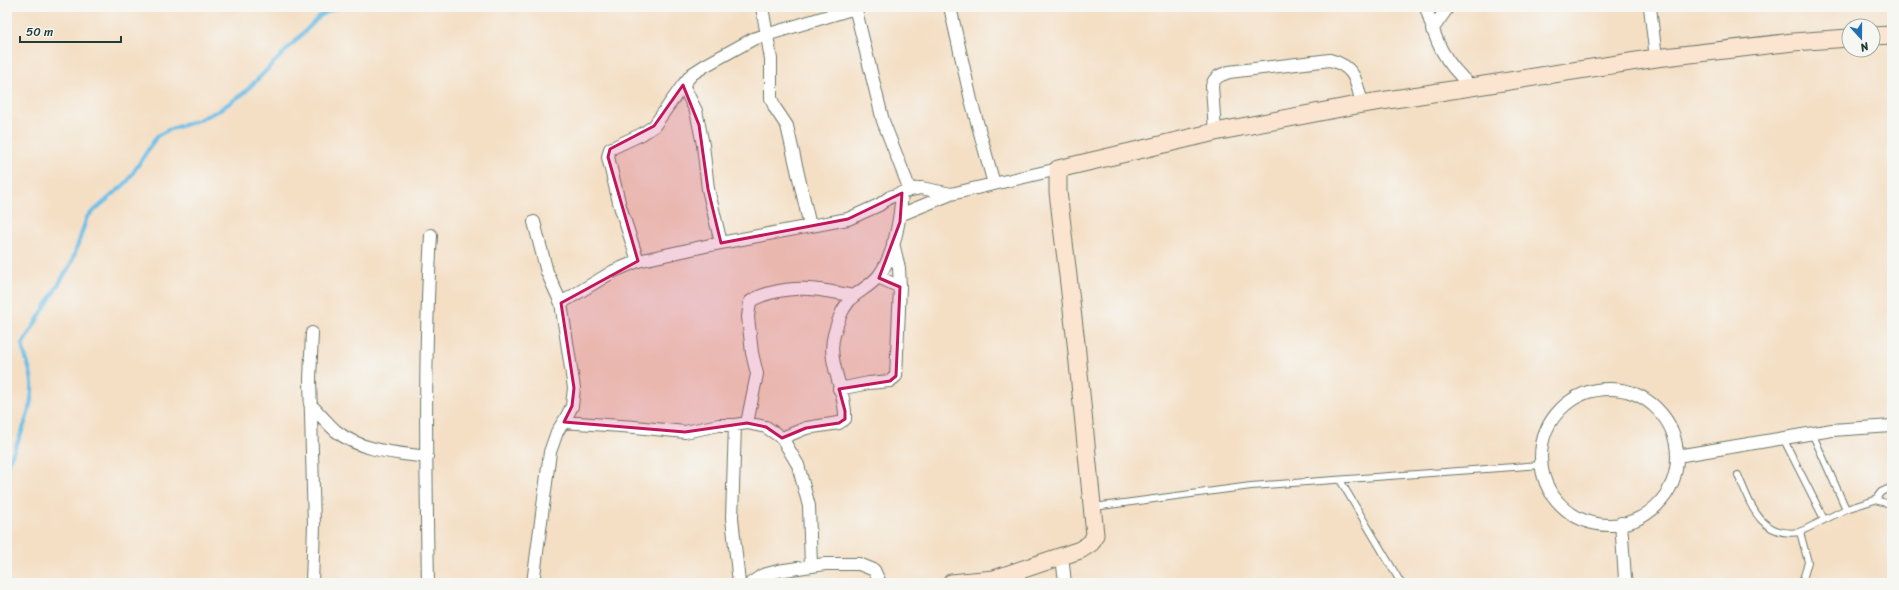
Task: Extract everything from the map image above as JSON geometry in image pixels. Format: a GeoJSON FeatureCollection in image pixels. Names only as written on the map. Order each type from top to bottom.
{"type":"FeatureCollection","features":[{"type":"Feature","properties":{"kind":"street"},"geometry":{"type":"LineString","coordinates":[[762,7],[771,59],[771,98],[775,108],[787,126],[810,226]]}},
{"type":"Feature","properties":{"kind":"street"},"geometry":{"type":"LineString","coordinates":[[950,7],[971,100],[994,184]]}},
{"type":"Feature","properties":{"kind":"street"},"geometry":{"type":"LineString","coordinates":[[1426,7],[1432,30],[1444,56],[1454,71],[1472,87]]}},
{"type":"Feature","properties":{"kind":"street"},"geometry":{"type":"LineString","coordinates":[[1432,30],[1448,7]]}},
{"type":"Feature","properties":{"kind":"street"},"geometry":{"type":"LineString","coordinates":[[1650,7],[1656,58]]}},
{"type":"Feature","properties":{"kind":"street"},"geometry":{"type":"LineString","coordinates":[[638,261],[620,206],[608,157],[610,149],[642,134],[654,126],[683,84],[692,74],[706,65],[753,39],[855,8],[883,121],[906,191],[900,215],[900,222],[885,266],[878,277],[854,296],[843,310],[833,337],[833,360],[845,411],[845,418],[839,423],[806,428],[782,438]]}},
{"type":"Feature","properties":{"kind":"street"},"geometry":{"type":"LineString","coordinates":[[1881,36],[1892,35]]}},
{"type":"Feature","properties":{"kind":"street"},"geometry":{"type":"LineString","coordinates":[[900,215],[951,194],[1215,132],[1362,104],[1656,58],[1793,42],[1841,39]]}},
{"type":"Feature","properties":{"kind":"street"},"geometry":{"type":"LineString","coordinates":[[1215,132],[1212,86],[1214,80],[1218,76],[1228,72],[1330,60],[1342,63],[1351,72],[1356,80],[1362,104]]}},
{"type":"Feature","properties":{"kind":"street"},"geometry":{"type":"LineString","coordinates":[[683,84],[696,111],[703,145],[708,190],[721,243]]}},
{"type":"Feature","properties":{"kind":"street"},"geometry":{"type":"LineString","coordinates":[[951,583],[994,579],[1080,550],[1091,543],[1095,535],[1058,192],[1058,169]]}},
{"type":"Feature","properties":{"kind":"street"},"geometry":{"type":"LineString","coordinates":[[561,303],[614,271],[638,261],[854,217],[906,191],[921,188],[951,194]]}},
{"type":"Feature","properties":{"kind":"street"},"geometry":{"type":"LineString","coordinates":[[533,583],[550,452],[557,432],[572,406],[574,388],[561,303],[547,272],[534,222]]}},
{"type":"Feature","properties":{"kind":"street"},"geometry":{"type":"LineString","coordinates":[[428,583],[427,457],[428,285],[430,235]]}},
{"type":"Feature","properties":{"kind":"street"},"geometry":{"type":"LineString","coordinates":[[839,389],[869,383],[890,381],[896,376],[900,288],[893,243]]}},
{"type":"Feature","properties":{"kind":"street"},"geometry":{"type":"LineString","coordinates":[[878,277],[900,288]]}},
{"type":"Feature","properties":{"kind":"street"},"geometry":{"type":"LineString","coordinates":[[748,423],[757,374],[752,353],[749,324],[750,302],[765,295],[789,288],[821,289],[854,296]]}},
{"type":"Feature","properties":{"kind":"street"},"geometry":{"type":"LineString","coordinates":[[312,333],[310,379],[314,526],[312,583]]}},
{"type":"Feature","properties":{"kind":"street"},"geometry":{"type":"LineString","coordinates":[[1608,389],[1632,393],[1642,398],[1656,409],[1668,422],[1673,433],[1677,456],[1673,479],[1661,500],[1643,515],[1621,523],[1597,524],[1575,516],[1565,509],[1550,492],[1545,481],[1541,465],[1542,446],[1545,434],[1556,414],[1574,399],[1596,390],[1608,389]]}},
{"type":"Feature","properties":{"kind":"street"},"geometry":{"type":"LineString","coordinates":[[310,404],[337,431],[355,442],[378,450],[427,457]]}},
{"type":"Feature","properties":{"kind":"street"},"geometry":{"type":"LineString","coordinates":[[564,422],[686,432],[719,425],[735,426],[748,423],[766,427],[782,438],[798,466],[810,506],[811,566]]}},
{"type":"Feature","properties":{"kind":"street"},"geometry":{"type":"LineString","coordinates":[[735,426],[732,518],[739,583]]}},
{"type":"Feature","properties":{"kind":"street"},"geometry":{"type":"LineString","coordinates":[[1677,456],[1832,430],[1892,426]]}},
{"type":"Feature","properties":{"kind":"street"},"geometry":{"type":"LineString","coordinates":[[1621,523],[1625,578],[1627,583]]}},
{"type":"Feature","properties":{"kind":"street"},"geometry":{"type":"LineString","coordinates":[[1062,556],[1065,583]]}},
{"type":"Feature","properties":{"kind":"street"},"geometry":{"type":"LineString","coordinates":[[751,583],[811,566],[842,563],[859,564],[874,570],[880,583]]}},
{"type":"Feature","properties":{"kind":"lane"},"geometry":{"type":"LineString","coordinates":[[1812,433],[1846,509]]}},
{"type":"Feature","properties":{"kind":"lane"},"geometry":{"type":"LineString","coordinates":[[1783,438],[1824,519]]}},
{"type":"Feature","properties":{"kind":"lane"},"geometry":{"type":"LineString","coordinates":[[1092,507],[1252,486],[1541,465]]}},
{"type":"Feature","properties":{"kind":"lane"},"geometry":{"type":"LineString","coordinates":[[1738,475],[1759,519],[1768,526],[1783,532],[1800,532],[1846,509],[1875,500],[1886,503],[1892,502]]}},
{"type":"Feature","properties":{"kind":"lane"},"geometry":{"type":"LineString","coordinates":[[1340,480],[1401,583]]}},
{"type":"Feature","properties":{"kind":"lane"},"geometry":{"type":"LineString","coordinates":[[1875,500],[1881,492],[1892,487]]}},
{"type":"Feature","properties":{"kind":"lane"},"geometry":{"type":"LineString","coordinates":[[1800,532],[1808,554],[1808,562],[1802,583]]}},
{"type":"Feature","properties":{"kind":"highlighted area"},"geometry":{"type":"Polygon","coordinates":[[[683,85],[699,125],[708,189],[721,243],[848,219],[902,193],[900,222],[879,278],[900,287],[896,376],[890,381],[839,389],[845,411],[845,419],[839,423],[806,428],[782,438],[766,427],[747,423],[685,432],[564,422],[572,406],[574,388],[561,303],[638,261],[608,157],[610,149],[654,126],[683,85]]]}},
{"type":"Feature","properties":{"kind":"waterway"},"geometry":{"type":"LineString","coordinates":[[7,465],[16,446],[28,413],[32,392],[32,382],[22,345],[72,262],[87,217],[127,182],[157,136],[168,130],[193,122],[218,111],[244,93],[320,16],[337,7]]}}]}
